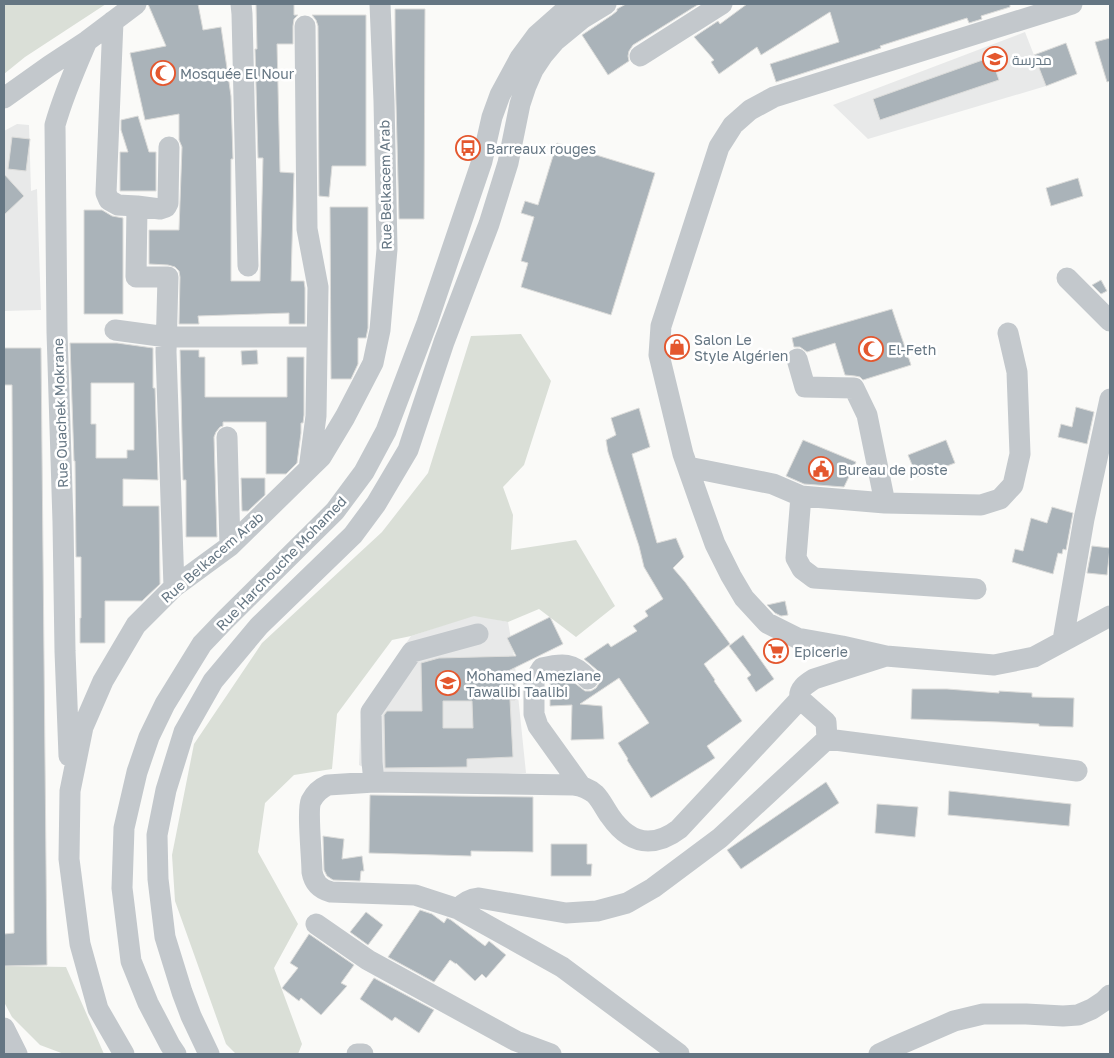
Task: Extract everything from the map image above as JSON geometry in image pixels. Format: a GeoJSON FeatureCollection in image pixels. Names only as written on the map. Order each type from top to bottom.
{"type":"FeatureCollection","features":[{"type":"Feature","properties":{"kind":"street"},"geometry":{"type":"LineString","coordinates":[[4,98],[87,41],[136,4]]}},
{"type":"Feature","properties":{"kind":"street"},"geometry":{"type":"LineString","coordinates":[[241,4],[248,266]]}},
{"type":"Feature","properties":{"kind":"street","name":"Rue Belkacem Arab"},"geometry":{"type":"LineString","coordinates":[[124,1054],[98,1009],[80,944],[69,859],[70,791],[83,727],[103,681],[136,625],[174,587],[230,546],[321,457],[373,363],[380,330],[387,249],[380,4]]}},
{"type":"Feature","properties":{"kind":"street"},"geometry":{"type":"LineString","coordinates":[[536,50],[550,24],[563,12],[576,4]]}},
{"type":"Feature","properties":{"kind":"street"},"geometry":{"type":"LineString","coordinates":[[536,50],[555,41],[583,18],[606,4]]}},
{"type":"Feature","properties":{"kind":"street"},"geometry":{"type":"LineString","coordinates":[[640,56],[722,4]]}},
{"type":"Feature","properties":{"kind":"street"},"geometry":{"type":"LineString","coordinates":[[1072,4],[774,96],[750,110],[733,125],[719,147],[661,326],[660,355],[683,454],[715,544],[744,598],[767,623],[797,638],[886,656],[994,665],[1034,657],[1110,616]]}},
{"type":"Feature","properties":{"kind":"street"},"geometry":{"type":"LineString","coordinates":[[113,21],[106,193],[109,200],[118,205],[160,209],[166,207],[168,203],[169,147]]}},
{"type":"Feature","properties":{"kind":"street"},"geometry":{"type":"LineString","coordinates":[[305,26],[307,229],[318,287],[316,416],[309,470]]}},
{"type":"Feature","properties":{"kind":"street","name":"Rue Ouachek Mokrane"},"geometry":{"type":"LineString","coordinates":[[70,791],[57,332],[55,125],[62,100],[87,41]]}},
{"type":"Feature","properties":{"kind":"street","name":"Rue Harchouche Mohamed"},"geometry":{"type":"LineString","coordinates":[[209,1054],[191,1016],[175,968],[166,937],[158,879],[157,835],[166,790],[184,732],[213,681],[258,626],[353,535],[376,504],[408,450],[444,342],[489,224],[508,163],[520,104],[533,70],[536,50]]}},
{"type":"Feature","properties":{"kind":"street","name":"Rue Harchouche Mohamed"},"geometry":{"type":"LineString","coordinates":[[176,1054],[148,1003],[131,961],[122,888],[124,828],[137,772],[149,736],[164,704],[202,644],[335,511],[364,472],[386,431],[427,323],[482,161],[500,94],[512,71],[536,50]]}},
{"type":"Feature","properties":{"kind":"street"},"geometry":{"type":"LineString","coordinates":[[137,206],[136,277],[168,277],[166,352],[174,587]]}},
{"type":"Feature","properties":{"kind":"street"},"geometry":{"type":"LineString","coordinates":[[1067,278],[1110,322]]}},
{"type":"Feature","properties":{"kind":"street"},"geometry":{"type":"LineString","coordinates":[[115,330],[167,337],[317,337]]}},
{"type":"Feature","properties":{"kind":"street"},"geometry":{"type":"LineString","coordinates":[[688,467],[773,484],[801,496],[885,503],[981,505],[1000,499],[1013,485],[1020,454],[1017,372],[1008,333]]}},
{"type":"Feature","properties":{"kind":"street"},"geometry":{"type":"LineString","coordinates":[[797,359],[805,387],[854,388],[866,415],[885,503]]}},
{"type":"Feature","properties":{"kind":"street"},"geometry":{"type":"LineString","coordinates":[[1063,640],[1084,520],[1110,399]]}},
{"type":"Feature","properties":{"kind":"street"},"geometry":{"type":"LineString","coordinates":[[227,437],[230,546]]}},
{"type":"Feature","properties":{"kind":"street"},"geometry":{"type":"LineString","coordinates":[[801,496],[796,558],[802,569],[814,578],[976,589]]}},
{"type":"Feature","properties":{"kind":"street"},"geometry":{"type":"LineString","coordinates":[[374,782],[371,712],[412,652],[478,634]]}},
{"type":"Feature","properties":{"kind":"street"},"geometry":{"type":"LineString","coordinates":[[458,909],[465,902],[479,898],[566,913],[597,911],[627,903],[653,888],[720,838],[826,739],[826,722],[800,699],[799,694],[804,686],[814,679],[886,656]]}},
{"type":"Feature","properties":{"kind":"street"},"geometry":{"type":"LineString","coordinates":[[581,786],[538,726],[534,714],[534,682],[542,668],[558,664],[572,666],[581,671],[588,679]]}},
{"type":"Feature","properties":{"kind":"street"},"geometry":{"type":"LineString","coordinates":[[678,1054],[562,966],[458,909],[415,895],[331,892],[322,888],[313,877],[309,806],[311,800],[318,791],[328,785],[374,782],[574,784],[594,793],[611,818],[626,834],[638,840],[654,841],[672,835],[686,822],[800,699]]}},
{"type":"Feature","properties":{"kind":"street"},"geometry":{"type":"LineString","coordinates":[[826,739],[1076,771]]}},
{"type":"Feature","properties":{"kind":"street"},"geometry":{"type":"LineString","coordinates":[[316,924],[368,960],[516,1041],[551,1054]]}},
{"type":"Feature","properties":{"kind":"street"},"geometry":{"type":"LineString","coordinates":[[880,1054],[894,1046],[954,1021],[983,1014],[1078,1015],[1092,1009],[1110,995]]}},
{"type":"Feature","properties":{"kind":"street"},"geometry":{"type":"LineString","coordinates":[[4,1028],[17,1054]]}},
{"type":"Feature","properties":{"kind":"street"},"geometry":{"type":"LineString","coordinates":[[4,1051],[11,1054]]}},
{"type":"Feature","properties":{"kind":"street"},"geometry":{"type":"LineString","coordinates":[[357,1054],[363,1054]]}},
{"type":"Feature","properties":{"kind":"shaded area"},"geometry":{"type":"Polygon","coordinates":[[[4,4],[106,4],[25,57],[4,74],[4,4]]]}},
{"type":"Feature","properties":{"kind":"shaded area","name":"مدرسة"},"geometry":{"type":"Polygon","coordinates":[[[1025,32],[1046,86],[868,139],[833,105],[1025,32]]]}},
{"type":"Feature","properties":{"kind":"shaded area"},"geometry":{"type":"Polygon","coordinates":[[[17,124],[29,125],[31,191],[37,189],[41,310],[4,311],[4,131],[17,124]]]}},
{"type":"Feature","properties":{"kind":"shaded area"},"geometry":{"type":"Polygon","coordinates":[[[521,334],[551,381],[524,465],[503,487],[513,515],[511,550],[576,540],[615,606],[576,637],[539,609],[508,622],[474,616],[392,640],[337,714],[332,769],[294,775],[265,803],[258,852],[298,924],[274,968],[302,1044],[298,1054],[236,1054],[226,1044],[175,901],[172,855],[194,744],[262,643],[382,532],[428,473],[471,336],[521,334]]]}},
{"type":"Feature","properties":{"kind":"shaded area","name":"Mohamed Ameziane Tawalibi Taalibi"},"geometry":{"type":"Polygon","coordinates":[[[474,615],[508,622],[514,656],[526,773],[421,776],[373,772],[359,765],[361,709],[411,636],[474,615]]]}},
{"type":"Feature","properties":{"kind":"shaded area"},"geometry":{"type":"Polygon","coordinates":[[[4,966],[66,967],[104,1054],[64,1054],[40,1045],[12,1017],[4,1002],[4,966]]]}},
{"type":"Feature","properties":{"kind":"building"},"geometry":{"type":"Polygon","coordinates":[[[148,4],[198,4],[203,30],[221,27],[231,96],[233,159],[231,159],[231,281],[260,281],[263,158],[258,158],[255,49],[257,49],[256,4],[294,4],[294,15],[298,15],[294,19],[293,44],[277,44],[280,172],[294,173],[291,281],[304,281],[305,324],[289,324],[289,313],[198,316],[199,324],[179,324],[179,271],[175,267],[168,265],[149,264],[149,230],[179,230],[182,147],[179,140],[179,114],[145,120],[130,53],[166,46],[148,4]]]}},
{"type":"Feature","properties":{"kind":"building"},"geometry":{"type":"Polygon","coordinates":[[[626,4],[699,4],[633,45],[629,51],[629,61],[608,75],[582,35],[626,4]]]}},
{"type":"Feature","properties":{"kind":"building"},"geometry":{"type":"Polygon","coordinates":[[[747,4],[1010,4],[1010,7],[981,16],[982,19],[969,23],[967,18],[776,82],[770,64],[839,42],[830,12],[761,55],[757,47],[719,74],[711,62],[714,60],[694,37],[718,21],[720,24],[747,4]]]}},
{"type":"Feature","properties":{"kind":"building"},"geometry":{"type":"Polygon","coordinates":[[[395,9],[425,9],[424,219],[399,219],[395,9]]]}},
{"type":"Feature","properties":{"kind":"building"},"geometry":{"type":"Polygon","coordinates":[[[312,15],[366,15],[366,166],[332,166],[329,197],[319,196],[318,26],[312,15]]]}},
{"type":"Feature","properties":{"kind":"building"},"geometry":{"type":"Polygon","coordinates":[[[1110,38],[1110,81],[1107,82],[1095,42],[1110,38]]]}},
{"type":"Feature","properties":{"kind":"building"},"geometry":{"type":"Polygon","coordinates":[[[1066,43],[1077,74],[1046,86],[1034,55],[1066,43]]]}},
{"type":"Feature","properties":{"kind":"building"},"geometry":{"type":"Polygon","coordinates":[[[991,57],[999,80],[880,120],[873,99],[991,57]]]}},
{"type":"Feature","properties":{"kind":"building"},"geometry":{"type":"Polygon","coordinates":[[[138,116],[149,152],[156,152],[156,191],[120,191],[120,152],[128,152],[121,130],[121,120],[138,116]]]}},
{"type":"Feature","properties":{"kind":"building"},"geometry":{"type":"Polygon","coordinates":[[[12,137],[30,139],[26,171],[8,169],[12,137]]]}},
{"type":"Feature","properties":{"kind":"building"},"geometry":{"type":"Polygon","coordinates":[[[557,143],[655,173],[611,315],[521,287],[528,263],[521,261],[534,217],[521,213],[525,201],[538,205],[557,143]]]}},
{"type":"Feature","properties":{"kind":"building"},"geometry":{"type":"Polygon","coordinates":[[[4,174],[24,196],[4,215],[4,174]]]}},
{"type":"Feature","properties":{"kind":"building"},"geometry":{"type":"Polygon","coordinates":[[[1078,178],[1083,196],[1051,206],[1046,188],[1078,178]]]}},
{"type":"Feature","properties":{"kind":"building"},"geometry":{"type":"Polygon","coordinates":[[[330,207],[368,207],[368,328],[366,338],[358,338],[358,364],[351,379],[331,379],[330,207]]]}},
{"type":"Feature","properties":{"kind":"building"},"geometry":{"type":"Polygon","coordinates":[[[84,210],[102,210],[112,216],[123,218],[123,314],[84,314],[84,210]]]}},
{"type":"Feature","properties":{"kind":"building"},"geometry":{"type":"Polygon","coordinates":[[[1101,280],[1107,291],[1101,294],[1092,285],[1101,280]]]}},
{"type":"Feature","properties":{"kind":"building","name":"El-Feth"},"geometry":{"type":"Polygon","coordinates":[[[892,309],[911,365],[863,380],[860,377],[845,375],[835,343],[807,352],[800,347],[794,347],[792,338],[892,309]]]}},
{"type":"Feature","properties":{"kind":"building"},"geometry":{"type":"Polygon","coordinates":[[[70,343],[117,343],[153,348],[153,388],[155,388],[158,480],[123,479],[123,506],[159,506],[160,584],[142,601],[105,601],[105,643],[80,643],[81,557],[76,557],[70,343]],[[91,383],[91,424],[96,424],[96,458],[127,458],[127,450],[134,450],[134,383],[91,383]]]}},
{"type":"Feature","properties":{"kind":"building"},"geometry":{"type":"Polygon","coordinates":[[[4,348],[41,348],[47,965],[4,966],[4,934],[14,933],[12,385],[4,385],[4,348]]]}},
{"type":"Feature","properties":{"kind":"building"},"geometry":{"type":"Polygon","coordinates":[[[180,350],[199,350],[199,357],[205,357],[205,397],[287,397],[287,357],[304,357],[304,415],[303,423],[301,423],[297,463],[286,474],[266,474],[266,422],[223,422],[223,426],[216,432],[214,437],[217,537],[186,537],[186,480],[183,480],[180,350]]]}},
{"type":"Feature","properties":{"kind":"building"},"geometry":{"type":"Polygon","coordinates":[[[257,350],[258,364],[242,365],[241,351],[257,350]]]}},
{"type":"Feature","properties":{"kind":"building"},"geometry":{"type":"Polygon","coordinates":[[[1076,407],[1094,412],[1087,444],[1058,437],[1061,424],[1072,427],[1076,407]]]}},
{"type":"Feature","properties":{"kind":"building"},"geometry":{"type":"Polygon","coordinates":[[[639,408],[650,447],[632,454],[657,543],[676,538],[684,557],[673,568],[730,644],[704,664],[742,721],[707,746],[715,758],[651,798],[618,743],[649,723],[619,678],[580,704],[602,706],[604,739],[571,740],[572,705],[550,706],[550,679],[568,678],[585,691],[591,691],[596,688],[600,682],[600,675],[584,659],[608,643],[611,647],[637,631],[633,626],[648,616],[645,611],[663,599],[644,567],[639,546],[608,452],[606,440],[616,435],[611,418],[639,408]]]}},
{"type":"Feature","properties":{"kind":"building","name":"Bureau de poste"},"geometry":{"type":"Polygon","coordinates":[[[803,440],[856,462],[844,487],[804,484],[786,476],[803,440]]]}},
{"type":"Feature","properties":{"kind":"building"},"geometry":{"type":"Polygon","coordinates":[[[946,440],[955,463],[917,477],[908,455],[946,440]]]}},
{"type":"Feature","properties":{"kind":"building"},"geometry":{"type":"Polygon","coordinates":[[[241,478],[265,478],[265,495],[248,511],[242,511],[241,478]]]}},
{"type":"Feature","properties":{"kind":"building"},"geometry":{"type":"Polygon","coordinates":[[[1052,507],[1073,513],[1066,550],[1063,549],[1062,554],[1058,553],[1053,574],[1012,562],[1015,549],[1023,551],[1031,518],[1047,523],[1052,507]]]}},
{"type":"Feature","properties":{"kind":"building"},"geometry":{"type":"Polygon","coordinates":[[[1092,546],[1110,548],[1107,575],[1087,573],[1092,546]]]}},
{"type":"Feature","properties":{"kind":"building"},"geometry":{"type":"Polygon","coordinates":[[[785,601],[788,615],[781,616],[767,605],[785,601]]]}},
{"type":"Feature","properties":{"kind":"building"},"geometry":{"type":"Polygon","coordinates":[[[550,617],[563,644],[500,675],[515,675],[515,700],[510,700],[513,757],[467,759],[467,767],[385,768],[384,715],[387,711],[422,711],[421,663],[439,658],[516,656],[507,638],[550,617]],[[443,701],[443,728],[473,728],[472,701],[443,701]]]}},
{"type":"Feature","properties":{"kind":"building"},"geometry":{"type":"Polygon","coordinates":[[[743,635],[774,679],[756,692],[747,678],[751,675],[729,646],[743,635]]]}},
{"type":"Feature","properties":{"kind":"building"},"geometry":{"type":"Polygon","coordinates":[[[912,689],[947,689],[999,693],[999,691],[1032,693],[1032,697],[1074,698],[1073,727],[911,719],[912,689]]]}},
{"type":"Feature","properties":{"kind":"building"},"geometry":{"type":"Polygon","coordinates":[[[826,782],[839,803],[741,869],[727,850],[826,782]]]}},
{"type":"Feature","properties":{"kind":"building"},"geometry":{"type":"Polygon","coordinates":[[[949,791],[1071,804],[1069,826],[948,815],[949,791]]]}},
{"type":"Feature","properties":{"kind":"building"},"geometry":{"type":"Polygon","coordinates":[[[370,795],[533,797],[533,852],[471,851],[471,856],[369,853],[370,795]]]}},
{"type":"Feature","properties":{"kind":"building"},"geometry":{"type":"Polygon","coordinates":[[[877,804],[918,807],[915,837],[875,833],[877,804]]]}},
{"type":"Feature","properties":{"kind":"building"},"geometry":{"type":"Polygon","coordinates":[[[323,836],[344,839],[342,859],[362,856],[364,871],[361,871],[360,881],[333,880],[327,876],[324,870],[323,836]]]}},
{"type":"Feature","properties":{"kind":"building"},"geometry":{"type":"Polygon","coordinates":[[[551,844],[587,844],[587,864],[592,864],[591,876],[551,876],[551,844]]]}},
{"type":"Feature","properties":{"kind":"building"},"geometry":{"type":"Polygon","coordinates":[[[420,910],[432,914],[444,923],[447,918],[451,920],[485,946],[489,941],[506,955],[486,978],[482,974],[475,981],[456,963],[450,960],[434,982],[388,957],[420,910]]]}},
{"type":"Feature","properties":{"kind":"building"},"geometry":{"type":"Polygon","coordinates":[[[366,912],[383,925],[368,945],[350,932],[366,912]]]}},
{"type":"Feature","properties":{"kind":"building"},"geometry":{"type":"Polygon","coordinates":[[[309,934],[354,965],[341,983],[347,986],[321,1015],[301,998],[299,1001],[282,988],[298,968],[290,963],[309,934]]]}},
{"type":"Feature","properties":{"kind":"building"},"geometry":{"type":"Polygon","coordinates":[[[374,978],[434,1010],[419,1033],[395,1017],[392,1021],[360,999],[374,978]]]}},
{"type":"Feature","properties":{"kind":"place","name":"مدرسة"},"geometry":{"type":"Point","coordinates":[995,59]}},
{"type":"Feature","properties":{"kind":"place","name":"Mosquée El Nour"},"geometry":{"type":"Point","coordinates":[163,73]}},
{"type":"Feature","properties":{"kind":"place","name":"Barreaux rouges"},"geometry":{"type":"Point","coordinates":[468,148]}},
{"type":"Feature","properties":{"kind":"place","name":"Salon Le Style Algérien"},"geometry":{"type":"Point","coordinates":[677,347]}},
{"type":"Feature","properties":{"kind":"place","name":"El-Feth"},"geometry":{"type":"Point","coordinates":[871,349]}},
{"type":"Feature","properties":{"kind":"place","name":"Bureau de poste"},"geometry":{"type":"Point","coordinates":[821,469]}},
{"type":"Feature","properties":{"kind":"place","name":"Epicerie"},"geometry":{"type":"Point","coordinates":[776,651]}},
{"type":"Feature","properties":{"kind":"place","name":"Mohamed Ameziane Tawalibi Taalibi"},"geometry":{"type":"Point","coordinates":[448,683]}}]}
